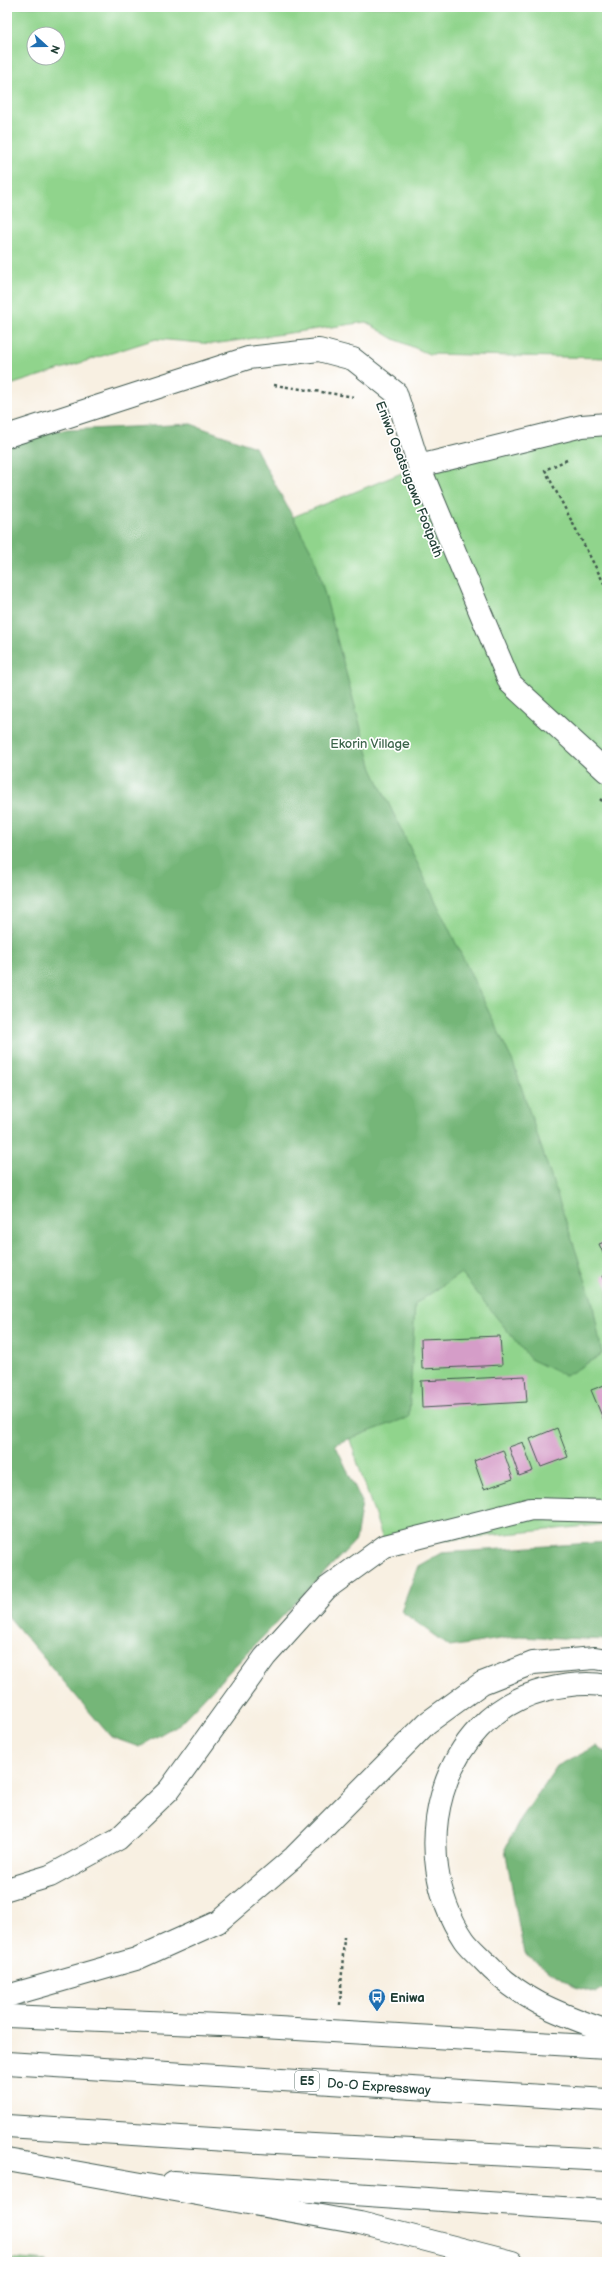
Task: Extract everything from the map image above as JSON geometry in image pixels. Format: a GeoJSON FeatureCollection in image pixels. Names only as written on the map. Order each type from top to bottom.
{"type":"FeatureCollection","features":[{"type":"Feature","properties":{"kind":"main road"},"geometry":{"type":"LineString","coordinates":[[7,436],[248,358],[319,350],[353,360],[396,393],[419,466],[510,682],[607,772]]}},
{"type":"Feature","properties":{"kind":"main road"},"geometry":{"type":"LineString","coordinates":[[419,466],[582,426],[607,424]]}},
{"type":"Feature","properties":{"kind":"main road"},"geometry":{"type":"LineString","coordinates":[[7,1889],[50,1876],[118,1839],[169,1790],[265,1657],[327,1588],[385,1546],[531,1509],[607,1511]]}},
{"type":"Feature","properties":{"kind":"main road"},"geometry":{"type":"LineString","coordinates":[[7,1996],[136,1959],[218,1922],[294,1857],[427,1723],[482,1682],[533,1663],[595,1658],[607,1660]]}},
{"type":"Feature","properties":{"kind":"main road"},"geometry":{"type":"LineString","coordinates":[[607,1686],[597,1684],[560,1686],[523,1696],[488,1718],[461,1749],[446,1783],[436,1819],[436,1862],[447,1911],[465,1941],[489,1967],[512,1988],[538,2003],[607,2031]]}},
{"type":"Feature","properties":{"kind":"main road"},"geometry":{"type":"LineString","coordinates":[[7,2016],[244,2026],[607,2047]]}},
{"type":"Feature","properties":{"kind":"main road","name":"Do-O Expressway"},"geometry":{"type":"LineString","coordinates":[[7,2063],[607,2100]]}},
{"type":"Feature","properties":{"kind":"main road"},"geometry":{"type":"LineString","coordinates":[[7,2126],[275,2143],[607,2160]]}},
{"type":"Feature","properties":{"kind":"main road"},"geometry":{"type":"LineString","coordinates":[[7,2160],[360,2223],[512,2262]]}},
{"type":"Feature","properties":{"kind":"main road"},"geometry":{"type":"LineString","coordinates":[[99,2177],[607,2212]]}},
{"type":"Feature","properties":{"kind":"path","name":"Eniwa Osatsugawa Footpath"},"geometry":{"type":"LineString","coordinates":[[270,384],[363,398]]}},
{"type":"Feature","properties":{"kind":"path"},"geometry":{"type":"LineString","coordinates":[[572,458],[545,470],[607,589]]}},
{"type":"Feature","properties":{"kind":"path"},"geometry":{"type":"LineString","coordinates":[[595,795],[607,806]]}},
{"type":"Feature","properties":{"kind":"path"},"geometry":{"type":"LineString","coordinates":[[339,2008],[344,1937]]}},
{"type":"Feature","properties":{"kind":"green space"},"geometry":{"type":"Polygon","coordinates":[[[7,7],[607,7],[607,358],[429,354],[394,339],[366,322],[213,344],[156,339],[7,386],[7,7]]]}},
{"type":"Feature","properties":{"kind":"green space"},"geometry":{"type":"Polygon","coordinates":[[[191,424],[255,447],[315,558],[372,769],[513,1062],[592,1300],[602,1354],[566,1376],[530,1359],[461,1273],[415,1304],[409,1417],[335,1444],[362,1502],[356,1540],[180,1723],[139,1747],[111,1737],[7,1615],[7,433],[191,424]]]}},
{"type":"Feature","properties":{"kind":"green space","name":"Ekorin Village"},"geometry":{"type":"Polygon","coordinates":[[[607,425],[607,1524],[385,1546],[75,605],[419,466],[607,425]]]}},
{"type":"Feature","properties":{"kind":"green space"},"geometry":{"type":"Polygon","coordinates":[[[607,1542],[607,1640],[519,1636],[450,1647],[401,1611],[418,1566],[441,1553],[607,1542]]]}},
{"type":"Feature","properties":{"kind":"green space"},"geometry":{"type":"Polygon","coordinates":[[[596,1746],[607,1752],[607,1987],[597,1993],[574,1987],[524,1954],[505,1849],[518,1823],[557,1766],[596,1746]]]}},
{"type":"Feature","properties":{"kind":"green space"},"geometry":{"type":"Polygon","coordinates":[[[7,2258],[47,2261],[48,2262],[7,2262],[7,2258]]]}},
{"type":"Feature","properties":{"kind":"building"},"geometry":{"type":"Polygon","coordinates":[[[607,1241],[607,1262],[599,1244],[607,1241]]]}},
{"type":"Feature","properties":{"kind":"building"},"geometry":{"type":"Polygon","coordinates":[[[607,1274],[607,1287],[602,1276],[607,1274]]]}},
{"type":"Feature","properties":{"kind":"building"},"geometry":{"type":"Polygon","coordinates":[[[500,1336],[502,1365],[422,1369],[421,1339],[500,1336]]]}},
{"type":"Feature","properties":{"kind":"building"},"geometry":{"type":"Polygon","coordinates":[[[525,1376],[527,1402],[422,1408],[421,1381],[525,1376]]]}},
{"type":"Feature","properties":{"kind":"building"},"geometry":{"type":"Polygon","coordinates":[[[607,1384],[607,1428],[591,1390],[607,1384]]]}},
{"type":"Feature","properties":{"kind":"building"},"geometry":{"type":"Polygon","coordinates":[[[557,1428],[568,1457],[541,1467],[530,1439],[557,1428]]]}},
{"type":"Feature","properties":{"kind":"building"},"geometry":{"type":"Polygon","coordinates":[[[523,1442],[533,1471],[519,1476],[509,1447],[523,1442]]]}},
{"type":"Feature","properties":{"kind":"building"},"geometry":{"type":"Polygon","coordinates":[[[503,1450],[513,1479],[484,1489],[474,1461],[503,1450]]]}},
{"type":"Feature","properties":{"kind":"place","name":"Eniwa"},"geometry":{"type":"Point","coordinates":[377,2012]}}]}
